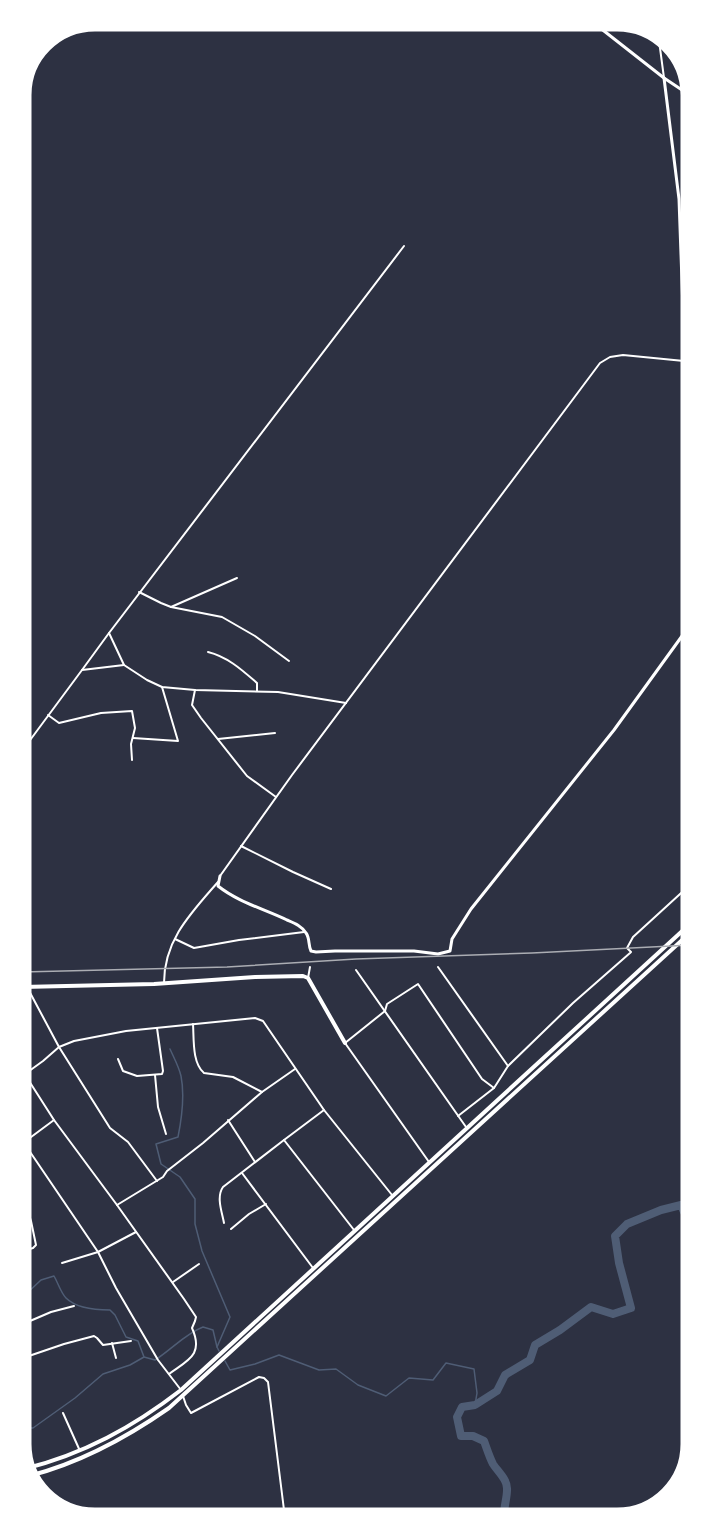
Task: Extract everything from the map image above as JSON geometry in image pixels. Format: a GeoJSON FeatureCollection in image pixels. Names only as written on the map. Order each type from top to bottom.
{"type":"FeatureCollection","features":[{"type":"Feature","properties":{"kind":"main road"},"geometry":{"type":"LineString","coordinates":[[34,1466],[99,1443],[156,1410],[181,1390],[682,930]]}},
{"type":"Feature","properties":{"kind":"main road"},"geometry":{"type":"LineString","coordinates":[[37,1473],[64,1465],[112,1443],[140,1428],[169,1408],[682,940]]}},
{"type":"Feature","properties":{"kind":"main road"},"geometry":{"type":"LineString","coordinates":[[30,987],[164,984],[303,976],[308,978],[345,1043]]}},
{"type":"Feature","properties":{"kind":"main road"},"geometry":{"type":"LineString","coordinates":[[457,1136],[462,1141]]}},
{"type":"Feature","properties":{"kind":"street"},"geometry":{"type":"LineString","coordinates":[[603,30],[681,90]]}},
{"type":"Feature","properties":{"kind":"street"},"geometry":{"type":"LineString","coordinates":[[660,46],[679,199],[682,296]]}},
{"type":"Feature","properties":{"kind":"street"},"geometry":{"type":"LineString","coordinates":[[30,740],[139,592],[404,246]]}},
{"type":"Feature","properties":{"kind":"street"},"geometry":{"type":"LineString","coordinates":[[164,984],[164,968],[171,943],[176,939],[187,918],[218,882],[276,797],[600,363],[610,357],[623,355],[682,361]]}},
{"type":"Feature","properties":{"kind":"street"},"geometry":{"type":"LineString","coordinates":[[171,607],[237,578]]}},
{"type":"Feature","properties":{"kind":"street"},"geometry":{"type":"LineString","coordinates":[[139,592],[171,607],[222,617],[255,636],[289,661]]}},
{"type":"Feature","properties":{"kind":"street"},"geometry":{"type":"LineString","coordinates":[[109,633],[124,665],[162,687],[278,692],[346,703]]}},
{"type":"Feature","properties":{"kind":"street"},"geometry":{"type":"LineString","coordinates":[[218,882],[218,886],[237,898],[299,926],[308,936],[311,951],[403,951],[438,954],[450,951],[452,939],[471,909],[614,730],[682,636]]}},
{"type":"Feature","properties":{"kind":"street"},"geometry":{"type":"LineString","coordinates":[[208,652],[220,655],[237,667],[257,683],[257,691]]}},
{"type":"Feature","properties":{"kind":"street"},"geometry":{"type":"LineString","coordinates":[[82,670],[124,665]]}},
{"type":"Feature","properties":{"kind":"street"},"geometry":{"type":"LineString","coordinates":[[133,738],[178,741],[162,687]]}},
{"type":"Feature","properties":{"kind":"street"},"geometry":{"type":"LineString","coordinates":[[195,690],[192,705],[201,718],[247,776],[276,797]]}},
{"type":"Feature","properties":{"kind":"street"},"geometry":{"type":"LineString","coordinates":[[48,715],[59,723],[101,713],[132,711],[135,728],[131,744],[132,760]]}},
{"type":"Feature","properties":{"kind":"street"},"geometry":{"type":"LineString","coordinates":[[218,740],[275,733]]}},
{"type":"Feature","properties":{"kind":"street"},"geometry":{"type":"LineString","coordinates":[[241,846],[331,889]]}},
{"type":"Feature","properties":{"kind":"street"},"geometry":{"type":"LineString","coordinates":[[458,1116],[494,1088],[508,1066],[573,1003],[630,953],[627,948],[633,938],[682,892]]}},
{"type":"Feature","properties":{"kind":"street"},"geometry":{"type":"LineString","coordinates":[[176,939],[194,948],[306,932]]}},
{"type":"Feature","properties":{"kind":"street"},"geometry":{"type":"LineString","coordinates":[[308,978],[310,967]]}},
{"type":"Feature","properties":{"kind":"street"},"geometry":{"type":"LineString","coordinates":[[438,967],[508,1066]]}},
{"type":"Feature","properties":{"kind":"street"},"geometry":{"type":"LineString","coordinates":[[356,970],[466,1128]]}},
{"type":"Feature","properties":{"kind":"street"},"geometry":{"type":"LineString","coordinates":[[429,1162],[345,1043],[385,1011],[387,1004],[418,984],[482,1079],[494,1088]]}},
{"type":"Feature","properties":{"kind":"street"},"geometry":{"type":"LineString","coordinates":[[30,997],[110,1128],[128,1142],[157,1180]]}},
{"type":"Feature","properties":{"kind":"street"},"geometry":{"type":"LineString","coordinates":[[30,1068],[43,1061],[59,1047],[91,1037],[126,1031],[261,1019],[324,1110],[392,1195]]}},
{"type":"Feature","properties":{"kind":"street"},"geometry":{"type":"LineString","coordinates":[[193,1024],[195,1054],[201,1072],[233,1077],[262,1092]]}},
{"type":"Feature","properties":{"kind":"street"},"geometry":{"type":"LineString","coordinates":[[118,1059],[126,1073],[137,1076],[163,1073],[157,1028]]}},
{"type":"Feature","properties":{"kind":"street"},"geometry":{"type":"LineString","coordinates":[[117,1205],[163,1177],[167,1171],[228,1120],[295,1068]]}},
{"type":"Feature","properties":{"kind":"street"},"geometry":{"type":"LineString","coordinates":[[155,1075],[158,1107],[166,1134]]}},
{"type":"Feature","properties":{"kind":"street"},"geometry":{"type":"LineString","coordinates":[[30,1083],[54,1120],[173,1282],[196,1319],[193,1331],[197,1349],[194,1355],[169,1374]]}},
{"type":"Feature","properties":{"kind":"street"},"geometry":{"type":"LineString","coordinates":[[224,1223],[220,1191],[324,1110]]}},
{"type":"Feature","properties":{"kind":"street"},"geometry":{"type":"LineString","coordinates":[[30,1138],[54,1120]]}},
{"type":"Feature","properties":{"kind":"street"},"geometry":{"type":"LineString","coordinates":[[228,1120],[255,1162]]}},
{"type":"Feature","properties":{"kind":"street"},"geometry":{"type":"LineString","coordinates":[[284,1140],[354,1230]]}},
{"type":"Feature","properties":{"kind":"street"},"geometry":{"type":"LineString","coordinates":[[30,1153],[98,1252],[157,1358],[181,1390]]}},
{"type":"Feature","properties":{"kind":"street"},"geometry":{"type":"LineString","coordinates":[[242,1173],[313,1268]]}},
{"type":"Feature","properties":{"kind":"street"},"geometry":{"type":"LineString","coordinates":[[231,1229],[266,1204]]}},
{"type":"Feature","properties":{"kind":"street"},"geometry":{"type":"LineString","coordinates":[[30,1218],[36,1245],[30,1249]]}},
{"type":"Feature","properties":{"kind":"street"},"geometry":{"type":"LineString","coordinates":[[62,1263],[98,1252],[136,1232]]}},
{"type":"Feature","properties":{"kind":"street"},"geometry":{"type":"LineString","coordinates":[[173,1282],[200,1264]]}},
{"type":"Feature","properties":{"kind":"street"},"geometry":{"type":"LineString","coordinates":[[30,1321],[74,1306]]}},
{"type":"Feature","properties":{"kind":"street"},"geometry":{"type":"LineString","coordinates":[[30,1356],[94,1336],[101,1344],[131,1341]]}},
{"type":"Feature","properties":{"kind":"street"},"geometry":{"type":"LineString","coordinates":[[112,1343],[116,1358]]}},
{"type":"Feature","properties":{"kind":"street"},"geometry":{"type":"LineString","coordinates":[[183,1396],[191,1413],[259,1377],[268,1382],[284,1509]]}},
{"type":"Feature","properties":{"kind":"street"},"geometry":{"type":"LineString","coordinates":[[63,1413],[80,1451]]}},
{"type":"Feature","properties":{"kind":"waterway"},"geometry":{"type":"LineString","coordinates":[[170,1049],[181,1076],[183,1099],[181,1122],[178,1137],[156,1144],[161,1164],[180,1177],[195,1199],[195,1224],[202,1251],[230,1317],[217,1347]]}},
{"type":"Feature","properties":{"kind":"waterway"},"geometry":{"type":"LineString","coordinates":[[505,1509],[507,1486],[493,1464],[484,1441],[473,1436],[461,1436],[457,1417],[462,1407],[475,1405],[497,1391],[505,1375],[530,1360],[535,1345],[591,1307],[613,1314],[631,1308],[619,1263],[615,1236],[627,1224],[661,1210],[681,1205],[682,1207]]}},
{"type":"Feature","properties":{"kind":"waterway"},"geometry":{"type":"LineString","coordinates":[[30,1290],[41,1280],[54,1276],[70,1302],[87,1308],[110,1310],[126,1337],[138,1341],[144,1357],[155,1360],[203,1327],[213,1330],[219,1351]]}},
{"type":"Feature","properties":{"kind":"waterway"},"geometry":{"type":"LineString","coordinates":[[225,1361],[230,1370],[279,1355],[319,1370],[336,1369],[358,1385],[386,1396],[409,1378],[433,1380],[446,1363],[474,1369],[477,1393],[475,1405]]}},
{"type":"Feature","properties":{"kind":"waterway"},"geometry":{"type":"LineString","coordinates":[[30,1428],[75,1398],[103,1374],[130,1365],[144,1357]]}},
{"type":"Feature","properties":{"kind":"railway"},"geometry":{"type":"LineString","coordinates":[[30,972],[227,967],[356,959],[682,945]]}}]}
